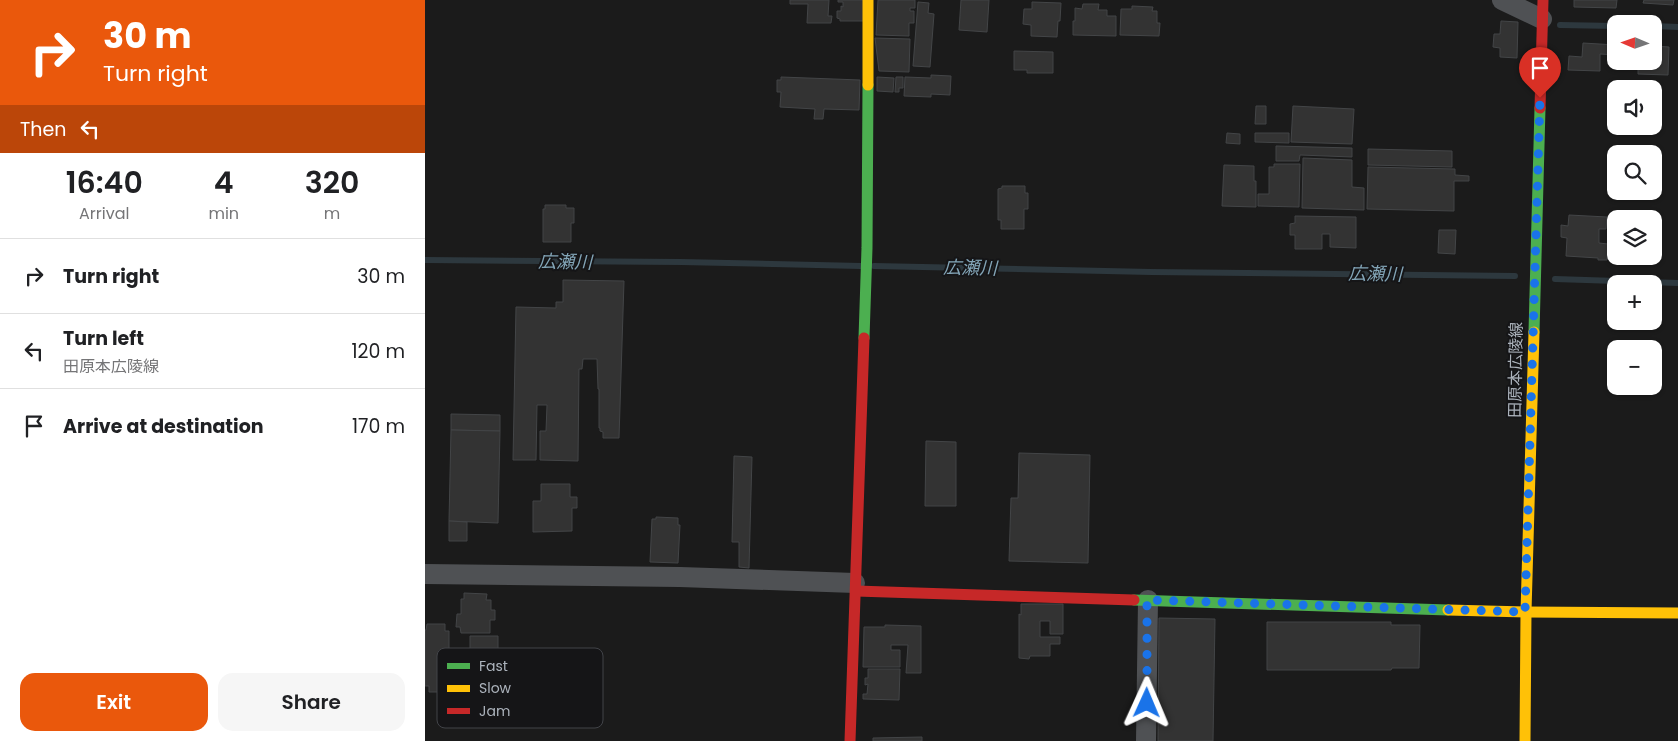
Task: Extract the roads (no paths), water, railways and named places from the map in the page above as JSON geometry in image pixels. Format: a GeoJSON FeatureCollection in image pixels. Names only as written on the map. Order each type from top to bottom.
{"type":"FeatureCollection","features":[{"type":"Feature","properties":{"kind":"street"},"geometry":{"type":"LineString","coordinates":[[850,741],[867,248],[869,0]]}},
{"type":"Feature","properties":{"kind":"street"},"geometry":{"type":"LineString","coordinates":[[1502,0],[1542,9]]}},
{"type":"Feature","properties":{"kind":"street","name":"田原本広陵線"},"geometry":{"type":"LineString","coordinates":[[1525,741],[1525,612],[1542,9]]}},
{"type":"Feature","properties":{"kind":"street"},"geometry":{"type":"LineString","coordinates":[[425,574],[680,577],[1147,600],[1525,612],[1678,613]]}},
{"type":"Feature","properties":{"kind":"street"},"geometry":{"type":"LineString","coordinates":[[1146,741],[1147,600]]}},
{"type":"Feature","properties":{"kind":"waterway","name":"広瀬川"},"geometry":{"type":"LineString","coordinates":[[1560,25],[1607,26]]}},
{"type":"Feature","properties":{"kind":"waterway","name":"広瀬川"},"geometry":{"type":"LineString","coordinates":[[1663,26],[1678,27]]}},
{"type":"Feature","properties":{"kind":"waterway","name":"広瀬川"},"geometry":{"type":"LineString","coordinates":[[425,260],[681,262],[861,266]]}},
{"type":"Feature","properties":{"kind":"waterway","name":"広瀬川"},"geometry":{"type":"LineString","coordinates":[[874,266],[1151,272],[1515,276]]}},
{"type":"Feature","properties":{"kind":"waterway","name":"広瀬川"},"geometry":{"type":"LineString","coordinates":[[1555,279],[1678,283]]}}]}
